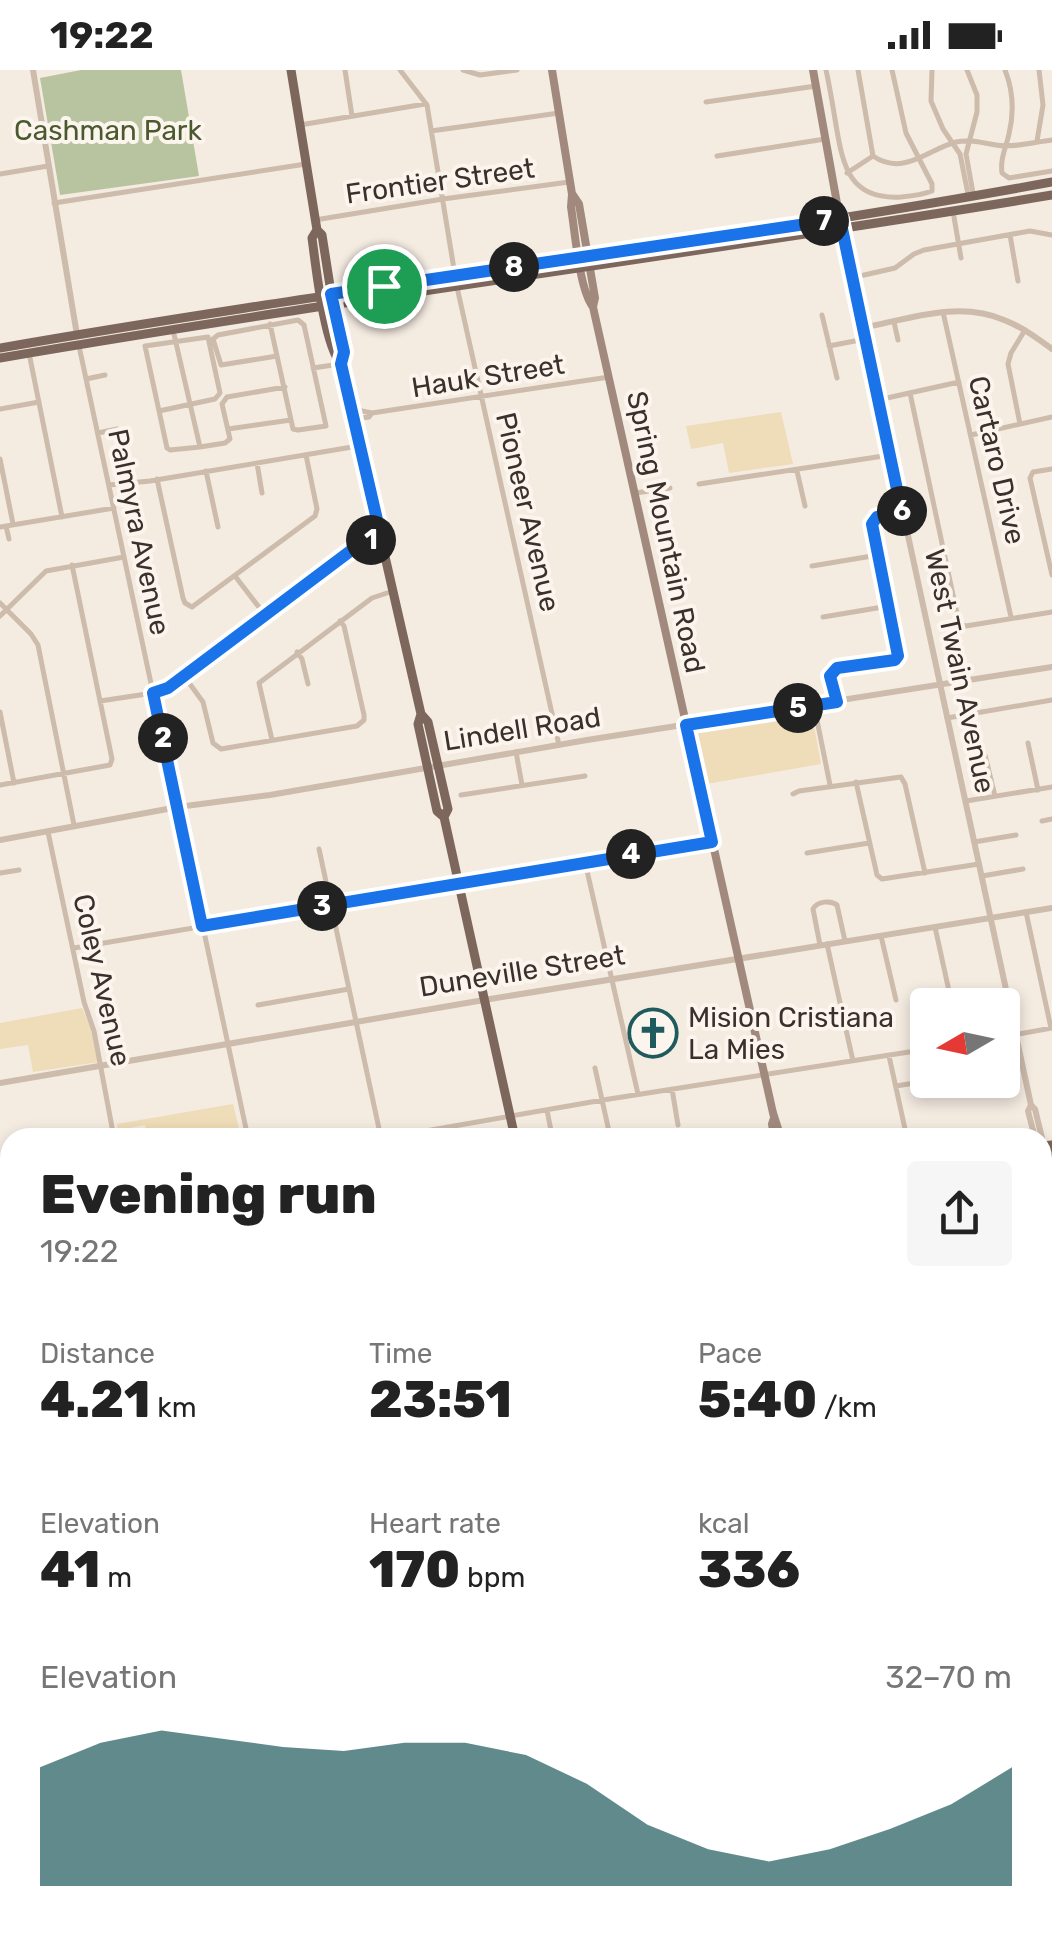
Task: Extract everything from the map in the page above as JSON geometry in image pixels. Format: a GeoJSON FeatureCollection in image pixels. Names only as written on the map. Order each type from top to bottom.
{"type":"FeatureCollection","features":[{"type":"Feature","properties":{"kind":"main road"},"geometry":{"type":"LineString","coordinates":[[291,70],[316,225],[322,235],[327,300],[344,352],[341,364],[421,714],[428,722],[433,767],[448,809],[444,817],[513,1128]]}},
{"type":"Feature","properties":{"kind":"main road","name":"Spring Mountain Road"},"geometry":{"type":"LineString","coordinates":[[552,70],[572,194],[578,204],[584,263],[595,298],[634,493],[778,1128]]}},
{"type":"Feature","properties":{"kind":"main road","name":"West Twain Avenue"},"geometry":{"type":"LineString","coordinates":[[813,70],[841,224]]}},
{"type":"Feature","properties":{"kind":"main road"},"geometry":{"type":"LineString","coordinates":[[0,358],[250,307],[746,244],[1052,182]]}},
{"type":"Feature","properties":{"kind":"main road"},"geometry":{"type":"LineString","coordinates":[[584,263],[784,227],[936,214],[1052,195]]}},
{"type":"Feature","properties":{"kind":"main road"},"geometry":{"type":"LineString","coordinates":[[936,214],[942,208],[968,202],[971,197]]}},
{"type":"Feature","properties":{"kind":"main road"},"geometry":{"type":"LineString","coordinates":[[746,244],[749,238],[768,236],[784,227]]}},
{"type":"Feature","properties":{"kind":"main road"},"geometry":{"type":"LineString","coordinates":[[712,249],[720,242],[730,241],[731,235]]}},
{"type":"Feature","properties":{"kind":"main road"},"geometry":{"type":"LineString","coordinates":[[662,256],[699,245],[700,240]]}},
{"type":"Feature","properties":{"kind":"main road"},"geometry":{"type":"LineString","coordinates":[[0,348],[185,328],[216,329],[327,300]]}},
{"type":"Feature","properties":{"kind":"main road"},"geometry":{"type":"LineString","coordinates":[[216,329],[232,316],[249,313],[250,307]]}},
{"type":"Feature","properties":{"kind":"main road"},"geometry":{"type":"LineString","coordinates":[[173,330],[199,315]]}},
{"type":"Feature","properties":{"kind":"main road"},"geometry":{"type":"LineString","coordinates":[[178,342],[185,328]]}},
{"type":"Feature","properties":{"kind":"street"},"geometry":{"type":"LineString","coordinates":[[37,70],[48,166],[78,340]]}},
{"type":"Feature","properties":{"kind":"street"},"geometry":{"type":"LineString","coordinates":[[344,70],[352,118]]}},
{"type":"Feature","properties":{"kind":"street","name":"Pioneer Avenue"},"geometry":{"type":"LineString","coordinates":[[400,70],[426,103],[456,281],[559,745]]}},
{"type":"Feature","properties":{"kind":"street"},"geometry":{"type":"LineString","coordinates":[[463,70],[480,75],[516,70]]}},
{"type":"Feature","properties":{"kind":"street"},"geometry":{"type":"LineString","coordinates":[[826,70],[841,156],[857,185],[878,196],[922,195],[932,191],[932,184],[906,133],[892,70]]}},
{"type":"Feature","properties":{"kind":"street"},"geometry":{"type":"LineString","coordinates":[[858,70],[874,156],[881,162],[920,160],[952,143],[1006,146],[1052,140]]}},
{"type":"Feature","properties":{"kind":"street"},"geometry":{"type":"LineString","coordinates":[[932,70],[931,101],[960,154],[971,197]]}},
{"type":"Feature","properties":{"kind":"street"},"geometry":{"type":"LineString","coordinates":[[967,70],[978,96],[976,122],[966,154],[971,197]]}},
{"type":"Feature","properties":{"kind":"street"},"geometry":{"type":"LineString","coordinates":[[1005,70],[1012,100],[1010,132],[1001,164],[1004,177],[1052,171]]}},
{"type":"Feature","properties":{"kind":"street"},"geometry":{"type":"LineString","coordinates":[[1037,142],[1043,105],[1040,70]]}},
{"type":"Feature","properties":{"kind":"street"},"geometry":{"type":"LineString","coordinates":[[706,102],[816,86]]}},
{"type":"Feature","properties":{"kind":"street"},"geometry":{"type":"LineString","coordinates":[[300,126],[426,103]]}},
{"type":"Feature","properties":{"kind":"street"},"geometry":{"type":"LineString","coordinates":[[432,130],[559,113]]}},
{"type":"Feature","properties":{"kind":"street"},"geometry":{"type":"LineString","coordinates":[[716,156],[825,138]]}},
{"type":"Feature","properties":{"kind":"street"},"geometry":{"type":"LineString","coordinates":[[848,173],[874,156]]}},
{"type":"Feature","properties":{"kind":"street"},"geometry":{"type":"LineString","coordinates":[[54,203],[306,164]]}},
{"type":"Feature","properties":{"kind":"street"},"geometry":{"type":"LineString","coordinates":[[0,174],[48,166]]}},
{"type":"Feature","properties":{"kind":"street","name":"Frontier Street"},"geometry":{"type":"LineString","coordinates":[[316,225],[443,200],[570,182]]}},
{"type":"Feature","properties":{"kind":"street"},"geometry":{"type":"LineString","coordinates":[[953,211],[961,258]]}},
{"type":"Feature","properties":{"kind":"street","name":"West Twain Avenue"},"geometry":{"type":"LineString","coordinates":[[841,224],[1006,988]]}},
{"type":"Feature","properties":{"kind":"street"},"geometry":{"type":"LineString","coordinates":[[851,278],[894,268],[924,250],[1030,232],[1052,235]]}},
{"type":"Feature","properties":{"kind":"street"},"geometry":{"type":"LineString","coordinates":[[1010,235],[1018,282]]}},
{"type":"Feature","properties":{"kind":"street"},"geometry":{"type":"LineString","coordinates":[[862,328],[960,311],[1000,317],[1052,350]]}},
{"type":"Feature","properties":{"kind":"street","name":"Cartaro Drive"},"geometry":{"type":"LineString","coordinates":[[943,312],[1011,617]]}},
{"type":"Feature","properties":{"kind":"street"},"geometry":{"type":"LineString","coordinates":[[822,315],[837,378]]}},
{"type":"Feature","properties":{"kind":"street"},"geometry":{"type":"LineString","coordinates":[[270,324],[278,356],[293,429],[326,426],[301,322],[298,320],[216,329],[214,339],[221,365],[278,356]]}},
{"type":"Feature","properties":{"kind":"street"},"geometry":{"type":"LineString","coordinates":[[894,322],[898,340]]}},
{"type":"Feature","properties":{"kind":"street"},"geometry":{"type":"LineString","coordinates":[[173,330],[200,447]]}},
{"type":"Feature","properties":{"kind":"street"},"geometry":{"type":"LineString","coordinates":[[1020,424],[1008,364],[1026,330]]}},
{"type":"Feature","properties":{"kind":"street"},"geometry":{"type":"LineString","coordinates":[[159,411],[216,399],[220,393],[208,337],[145,346],[159,411],[167,448],[170,450],[225,443],[230,439],[222,404],[227,397],[284,387]]}},
{"type":"Feature","properties":{"kind":"street"},"geometry":{"type":"LineString","coordinates":[[829,346],[864,339]]}},
{"type":"Feature","properties":{"kind":"street","name":"Palmyra Avenue"},"geometry":{"type":"LineString","coordinates":[[78,340],[246,1128]]}},
{"type":"Feature","properties":{"kind":"street"},"geometry":{"type":"LineString","coordinates":[[29,353],[62,516]]}},
{"type":"Feature","properties":{"kind":"street"},"geometry":{"type":"LineString","coordinates":[[314,368],[341,364]]}},
{"type":"Feature","properties":{"kind":"street"},"geometry":{"type":"LineString","coordinates":[[86,378],[105,375]]}},
{"type":"Feature","properties":{"kind":"street","name":"Hauk Street"},"geometry":{"type":"LineString","coordinates":[[353,414],[609,377]]}},
{"type":"Feature","properties":{"kind":"street"},"geometry":{"type":"LineString","coordinates":[[878,400],[959,382]]}},
{"type":"Feature","properties":{"kind":"street"},"geometry":{"type":"LineString","coordinates":[[910,393],[960,625],[1052,612]]}},
{"type":"Feature","properties":{"kind":"street"},"geometry":{"type":"LineString","coordinates":[[0,409],[39,402]]}},
{"type":"Feature","properties":{"kind":"street"},"geometry":{"type":"LineString","coordinates":[[971,434],[1052,417]]}},
{"type":"Feature","properties":{"kind":"street"},"geometry":{"type":"LineString","coordinates":[[228,429],[291,420]]}},
{"type":"Feature","properties":{"kind":"street"},"geometry":{"type":"LineString","coordinates":[[98,433],[117,429]]}},
{"type":"Feature","properties":{"kind":"street"},"geometry":{"type":"LineString","coordinates":[[109,485],[361,446]]}},
{"type":"Feature","properties":{"kind":"street"},"geometry":{"type":"LineString","coordinates":[[157,479],[188,606],[198,604],[316,512],[306,455]]}},
{"type":"Feature","properties":{"kind":"street"},"geometry":{"type":"LineString","coordinates":[[699,484],[890,455]]}},
{"type":"Feature","properties":{"kind":"street"},"geometry":{"type":"LineString","coordinates":[[0,459],[8,539]]}},
{"type":"Feature","properties":{"kind":"street"},"geometry":{"type":"LineString","coordinates":[[256,463],[262,494]]}},
{"type":"Feature","properties":{"kind":"street"},"geometry":{"type":"LineString","coordinates":[[1052,469],[1031,474],[1030,478],[1052,575]]}},
{"type":"Feature","properties":{"kind":"street"},"geometry":{"type":"LineString","coordinates":[[206,471],[218,527]]}},
{"type":"Feature","properties":{"kind":"street"},"geometry":{"type":"LineString","coordinates":[[797,471],[805,506]]}},
{"type":"Feature","properties":{"kind":"street"},"geometry":{"type":"LineString","coordinates":[[634,493],[670,488]]}},
{"type":"Feature","properties":{"kind":"street"},"geometry":{"type":"LineString","coordinates":[[7,526],[114,508]]}},
{"type":"Feature","properties":{"kind":"street"},"geometry":{"type":"LineString","coordinates":[[837,702],[832,671],[895,660],[898,656],[872,528],[874,520],[881,516],[902,513]]}},
{"type":"Feature","properties":{"kind":"street"},"geometry":{"type":"LineString","coordinates":[[100,702],[168,688],[357,546],[381,537]]}},
{"type":"Feature","properties":{"kind":"street"},"geometry":{"type":"LineString","coordinates":[[812,566],[878,555]]}},
{"type":"Feature","properties":{"kind":"street"},"geometry":{"type":"LineString","coordinates":[[0,616],[40,575],[54,568],[124,557]]}},
{"type":"Feature","properties":{"kind":"street"},"geometry":{"type":"LineString","coordinates":[[0,785],[110,765],[112,759],[72,566]]}},
{"type":"Feature","properties":{"kind":"street"},"geometry":{"type":"LineString","coordinates":[[236,576],[265,615]]}},
{"type":"Feature","properties":{"kind":"street"},"geometry":{"type":"LineString","coordinates":[[272,740],[259,683],[340,620],[372,598],[393,590]]}},
{"type":"Feature","properties":{"kind":"street"},"geometry":{"type":"LineString","coordinates":[[0,603],[38,646],[74,825]]}},
{"type":"Feature","properties":{"kind":"street"},"geometry":{"type":"LineString","coordinates":[[822,617],[889,606]]}},
{"type":"Feature","properties":{"kind":"street"},"geometry":{"type":"LineString","coordinates":[[184,676],[203,702],[216,746],[221,748],[357,726],[364,714],[340,620]]}},
{"type":"Feature","properties":{"kind":"street"},"geometry":{"type":"LineString","coordinates":[[297,652],[308,684]]}},
{"type":"Feature","properties":{"kind":"street","name":"Lindell Road"},"geometry":{"type":"LineString","coordinates":[[0,840],[178,807],[1052,667]]}},
{"type":"Feature","properties":{"kind":"street"},"geometry":{"type":"LineString","coordinates":[[947,718],[1052,700]]}},
{"type":"Feature","properties":{"kind":"street"},"geometry":{"type":"LineString","coordinates":[[814,705],[830,786]]}},
{"type":"Feature","properties":{"kind":"street"},"geometry":{"type":"LineString","coordinates":[[0,712],[14,783]]}},
{"type":"Feature","properties":{"kind":"street"},"geometry":{"type":"LineString","coordinates":[[1028,743],[1038,790]]}},
{"type":"Feature","properties":{"kind":"street"},"geometry":{"type":"LineString","coordinates":[[984,750],[995,796]]}},
{"type":"Feature","properties":{"kind":"street"},"geometry":{"type":"LineString","coordinates":[[516,752],[522,785]]}},
{"type":"Feature","properties":{"kind":"street"},"geometry":{"type":"LineString","coordinates":[[462,795],[585,776]]}},
{"type":"Feature","properties":{"kind":"street"},"geometry":{"type":"LineString","coordinates":[[793,794],[901,777],[906,784],[925,873]]}},
{"type":"Feature","properties":{"kind":"street"},"geometry":{"type":"LineString","coordinates":[[856,782],[879,877],[886,880],[979,864]]}},
{"type":"Feature","properties":{"kind":"street"},"geometry":{"type":"LineString","coordinates":[[966,801],[1052,787]]}},
{"type":"Feature","properties":{"kind":"street"},"geometry":{"type":"LineString","coordinates":[[1042,821],[1052,820]]}},
{"type":"Feature","properties":{"kind":"street","name":"Coley Avenue"},"geometry":{"type":"LineString","coordinates":[[48,832],[112,1128]]}},
{"type":"Feature","properties":{"kind":"street"},"geometry":{"type":"LineString","coordinates":[[974,842],[1016,835]]}},
{"type":"Feature","properties":{"kind":"street"},"geometry":{"type":"LineString","coordinates":[[74,948],[712,842]]}},
{"type":"Feature","properties":{"kind":"street"},"geometry":{"type":"LineString","coordinates":[[808,853],[869,843]]}},
{"type":"Feature","properties":{"kind":"street"},"geometry":{"type":"LineString","coordinates":[[319,849],[381,1128]]}},
{"type":"Feature","properties":{"kind":"street"},"geometry":{"type":"LineString","coordinates":[[585,862],[638,1094]]}},
{"type":"Feature","properties":{"kind":"street"},"geometry":{"type":"LineString","coordinates":[[982,876],[1024,869]]}},
{"type":"Feature","properties":{"kind":"street"},"geometry":{"type":"LineString","coordinates":[[0,874],[19,870]]}},
{"type":"Feature","properties":{"kind":"street"},"geometry":{"type":"LineString","coordinates":[[845,941],[838,905],[817,904],[812,909],[853,1061]]}},
{"type":"Feature","properties":{"kind":"street","name":"Duneville Street"},"geometry":{"type":"LineString","coordinates":[[0,1083],[1052,908]]}},
{"type":"Feature","properties":{"kind":"street"},"geometry":{"type":"LineString","coordinates":[[1020,1033],[1051,1028],[1026,912]]}},
{"type":"Feature","properties":{"kind":"street"},"geometry":{"type":"LineString","coordinates":[[935,928],[947,988]]}},
{"type":"Feature","properties":{"kind":"street"},"geometry":{"type":"LineString","coordinates":[[882,936],[896,1000]]}},
{"type":"Feature","properties":{"kind":"street"},"geometry":{"type":"LineString","coordinates":[[258,1005],[349,989]]}},
{"type":"Feature","properties":{"kind":"street"},"geometry":{"type":"LineString","coordinates":[[441,1128],[910,1052]]}},
{"type":"Feature","properties":{"kind":"street","name":"West Twain Avenue"},"geometry":{"type":"LineString","coordinates":[[1020,1053],[1031,1105],[1028,1111],[1035,1128]]}},
{"type":"Feature","properties":{"kind":"street"},"geometry":{"type":"LineString","coordinates":[[889,1056],[905,1128]]}},
{"type":"Feature","properties":{"kind":"street"},"geometry":{"type":"LineString","coordinates":[[595,1068],[608,1128]]}},
{"type":"Feature","properties":{"kind":"street"},"geometry":{"type":"LineString","coordinates":[[896,1086],[910,1084]]}},
{"type":"Feature","properties":{"kind":"street"},"geometry":{"type":"LineString","coordinates":[[672,1089],[678,1125]]}},
{"type":"Feature","properties":{"kind":"street"},"geometry":{"type":"LineString","coordinates":[[547,1110],[550,1128]]}},
{"type":"Feature","properties":{"kind":"green space","name":"Cashman Park"},"geometry":{"type":"Polygon","coordinates":[[[81,70],[181,70],[199,176],[60,195],[40,78],[81,70]]]}},
{"type":"Feature","properties":{"kind":"sand"},"geometry":{"type":"Polygon","coordinates":[[[781,412],[793,464],[729,473],[723,443],[691,449],[686,426],[781,412]]]}},
{"type":"Feature","properties":{"kind":"sand"},"geometry":{"type":"Polygon","coordinates":[[[811,710],[821,764],[706,784],[694,730],[811,710]]]}},
{"type":"Feature","properties":{"kind":"sand"},"geometry":{"type":"Polygon","coordinates":[[[82,1008],[99,1062],[33,1072],[28,1045],[0,1049],[0,1023],[82,1008]]]}},
{"type":"Feature","properties":{"kind":"sand"},"geometry":{"type":"Polygon","coordinates":[[[233,1104],[239,1128],[145,1125],[118,1128],[117,1124],[233,1104]]]}},
{"type":"Feature","properties":{"kind":"place","name":"Mision Cristiana La Mies"},"geometry":{"type":"Point","coordinates":[653,1033]}},
{"type":"Feature","properties":{"kind":"route"},"geometry":{"type":"LineString","coordinates":[[840,219],[902,513],[877,517],[872,524],[898,656],[895,660],[832,671],[837,702],[686,725],[712,842],[202,926],[153,693],[168,688],[362,542],[381,537],[341,364],[344,352],[331,294],[384,286],[840,219]]}}]}
